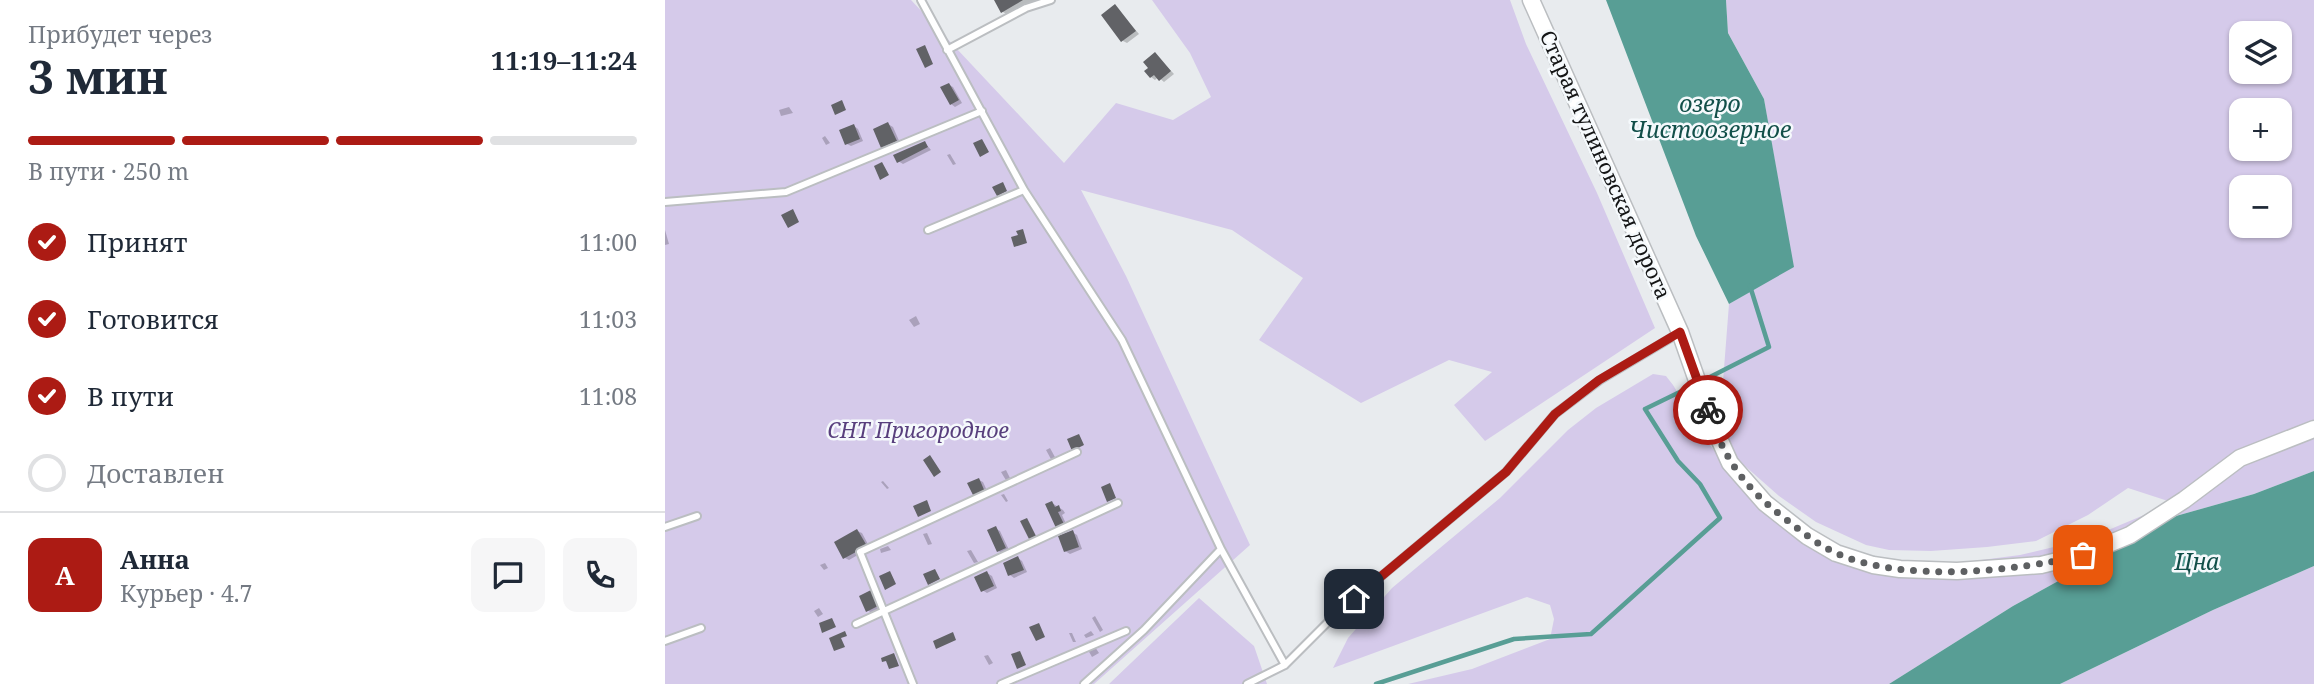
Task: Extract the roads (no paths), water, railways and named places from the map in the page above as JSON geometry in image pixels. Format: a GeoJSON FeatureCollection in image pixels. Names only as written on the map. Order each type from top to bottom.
{"type":"FeatureCollection","features":[{"type":"Feature","properties":{"kind":"street","name":"Старая тулиновская дорога"},"geometry":{"type":"LineString","coordinates":[[1531,0],[1680,332],[1712,423],[1730,463],[1765,503],[1807,536],[1836,553],[1887,567],[1924,570],[2041,565],[2083,555],[2130,535],[2184,500],[2240,458],[2314,429]]}},
{"type":"Feature","properties":{"kind":"lane"},"geometry":{"type":"LineString","coordinates":[[921,0],[1024,190],[1122,340],[1221,549],[1285,665]]}},
{"type":"Feature","properties":{"kind":"lane"},"geometry":{"type":"LineString","coordinates":[[947,50],[1026,8],[1051,0]]}},
{"type":"Feature","properties":{"kind":"lane"},"geometry":{"type":"LineString","coordinates":[[665,202],[786,192],[982,111]]}},
{"type":"Feature","properties":{"kind":"lane"},"geometry":{"type":"LineString","coordinates":[[928,230],[1024,190]]}},
{"type":"Feature","properties":{"kind":"lane"},"geometry":{"type":"LineString","coordinates":[[1247,684],[1285,665],[1335,615],[1506,472],[1555,414],[1599,380],[1680,332]]}},
{"type":"Feature","properties":{"kind":"lane"},"geometry":{"type":"LineString","coordinates":[[913,684],[860,552],[1077,452]]}},
{"type":"Feature","properties":{"kind":"lane"},"geometry":{"type":"LineString","coordinates":[[856,624],[1118,503]]}},
{"type":"Feature","properties":{"kind":"lane"},"geometry":{"type":"LineString","coordinates":[[665,527],[697,516]]}},
{"type":"Feature","properties":{"kind":"lane"},"geometry":{"type":"LineString","coordinates":[[1084,684],[1144,630],[1221,549]]}},
{"type":"Feature","properties":{"kind":"lane"},"geometry":{"type":"LineString","coordinates":[[665,641],[701,628]]}},
{"type":"Feature","properties":{"kind":"lane"},"geometry":{"type":"LineString","coordinates":[[1002,684],[1126,631]]}},
{"type":"Feature","properties":{"kind":"water","name":"озеро Чистоозерное"},"geometry":{"type":"Polygon","coordinates":[[[1606,0],[1726,0],[1728,33],[1764,99],[1794,267],[1729,304],[1696,236],[1606,0]]]}},
{"type":"Feature","properties":{"kind":"water","name":"Цна"},"geometry":{"type":"Polygon","coordinates":[[[2314,471],[2314,566],[2213,610],[2060,684],[1889,684],[2013,606],[2176,516],[2254,494],[2314,471]]]}},
{"type":"Feature","properties":{"kind":"waterway"},"geometry":{"type":"LineString","coordinates":[[1710,377],[1769,347],[1750,286]]}},
{"type":"Feature","properties":{"kind":"waterway"},"geometry":{"type":"LineString","coordinates":[[1376,684],[1514,639],[1591,634],[1720,518],[1700,484],[1678,461],[1645,409],[1688,388]]}},
{"type":"Feature","properties":{"kind":"park label","name":"СНТ Пригородное"},"geometry":{"type":"Point","coordinates":[918,431]}}]}
